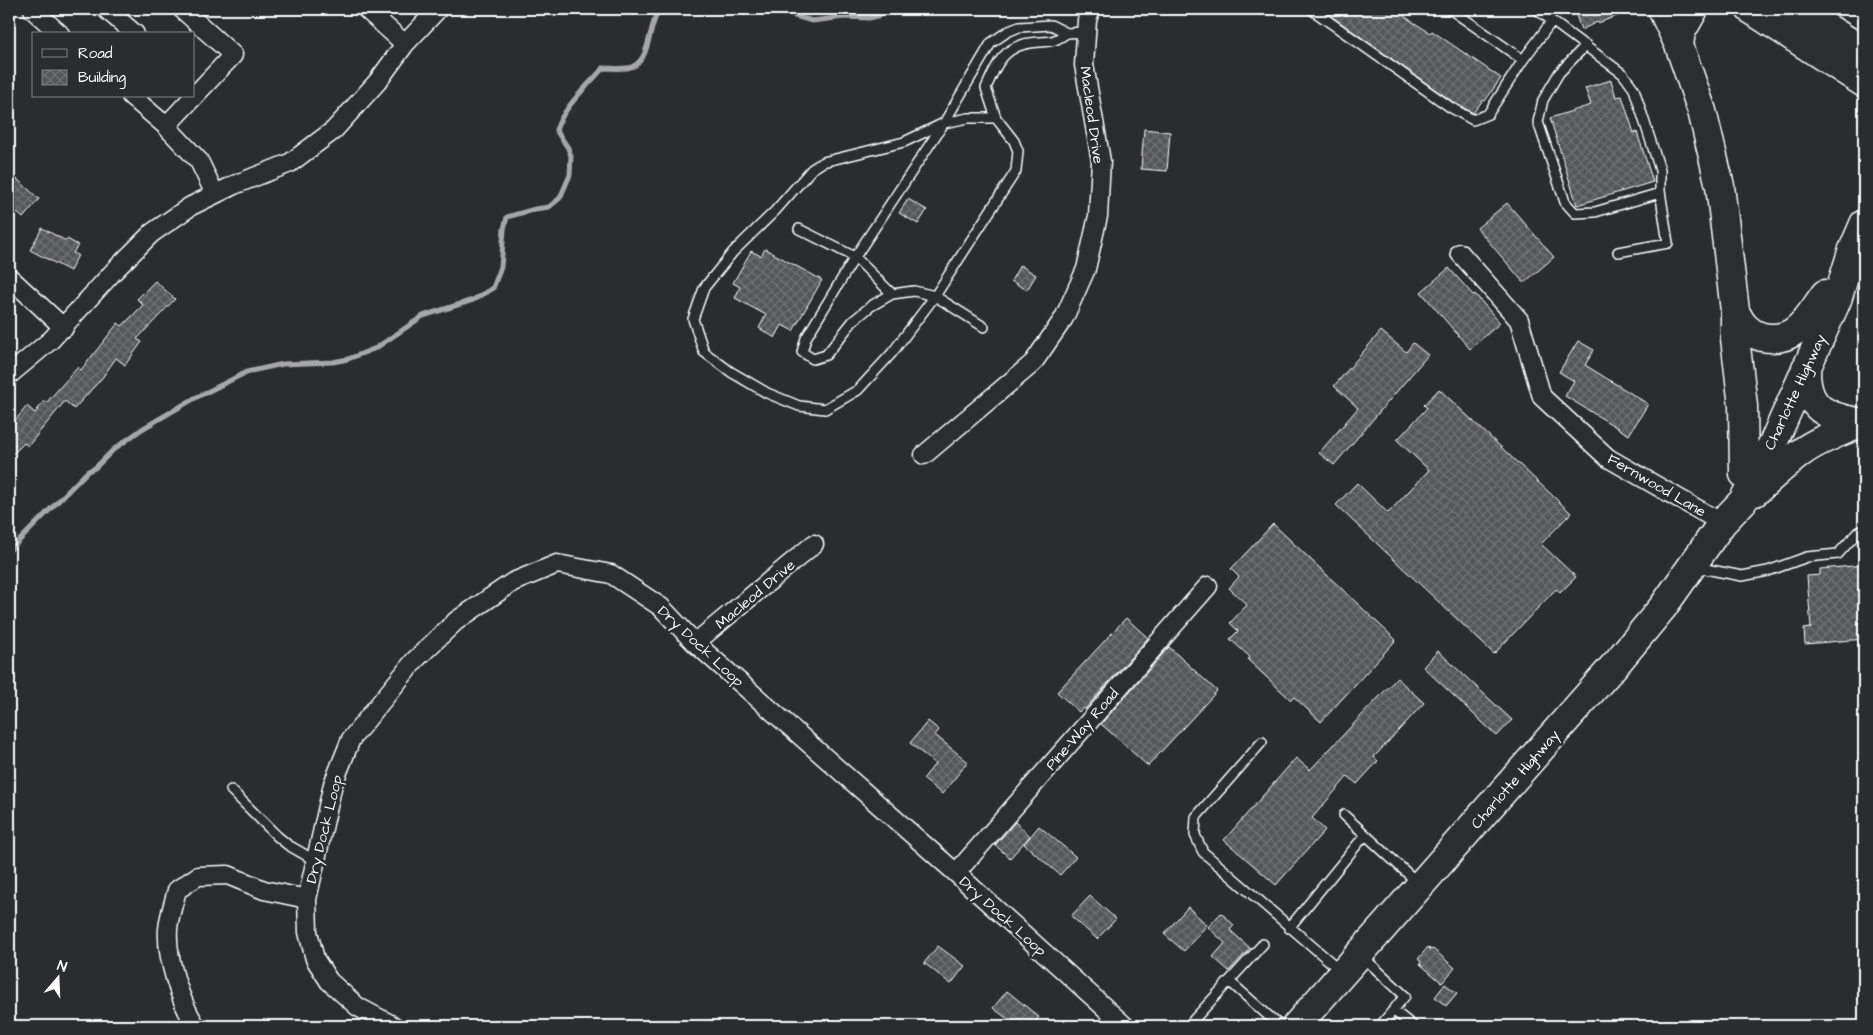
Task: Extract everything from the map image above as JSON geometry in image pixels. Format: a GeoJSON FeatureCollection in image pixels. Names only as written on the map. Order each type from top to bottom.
{"type":"FeatureCollection","features":[{"type":"Feature","properties":{"kind":"main road"},"geometry":{"type":"LineString","coordinates":[[1662,9],[1679,45],[1702,111],[1712,148],[1722,204],[1735,311],[1735,338],[1743,406],[1744,474]]}},
{"type":"Feature","properties":{"kind":"main road"},"geometry":{"type":"LineString","coordinates":[[1679,45],[1682,32],[1694,9]]}},
{"type":"Feature","properties":{"kind":"main road"},"geometry":{"type":"LineString","coordinates":[[1750,9],[1864,83]]}},
{"type":"Feature","properties":{"kind":"main road"},"geometry":{"type":"LineString","coordinates":[[1797,9],[1864,51]]}},
{"type":"Feature","properties":{"kind":"main road","name":"Charlotte Highway"},"geometry":{"type":"LineString","coordinates":[[1296,1026],[1619,660],[1663,607],[1722,523],[1744,500],[1773,443],[1837,300],[1852,252],[1864,224]]}},
{"type":"Feature","properties":{"kind":"main road","name":"Charlotte Highway"},"geometry":{"type":"LineString","coordinates":[[1722,523],[1732,495],[1744,474],[1825,294],[1852,252]]}},
{"type":"Feature","properties":{"kind":"main road"},"geometry":{"type":"LineString","coordinates":[[1735,311],[1740,322],[1751,333],[1779,339],[1794,332],[1825,294]]}},
{"type":"Feature","properties":{"kind":"main road"},"geometry":{"type":"LineString","coordinates":[[1806,368],[1806,384],[1814,402],[1829,415],[1840,419],[1864,422]]}},
{"type":"Feature","properties":{"kind":"main road"},"geometry":{"type":"LineString","coordinates":[[1744,500],[1804,450],[1825,438],[1845,432],[1864,422]]}},
{"type":"Feature","properties":{"kind":"street"},"geometry":{"type":"LineString","coordinates":[[35,9],[33,10],[58,32]]}},
{"type":"Feature","properties":{"kind":"street"},"geometry":{"type":"LineString","coordinates":[[106,9],[133,32]]}},
{"type":"Feature","properties":{"kind":"street"},"geometry":{"type":"LineString","coordinates":[[182,9],[233,55],[197,88]]}},
{"type":"Feature","properties":{"kind":"street"},"geometry":{"type":"LineString","coordinates":[[366,9],[405,44]]}},
{"type":"Feature","properties":{"kind":"street"},"geometry":{"type":"LineString","coordinates":[[9,375],[64,328],[114,271],[152,233],[191,206],[290,163],[334,130],[378,81],[405,44],[438,9]]}},
{"type":"Feature","properties":{"kind":"street","name":"Macleod Drive"},"geometry":{"type":"LineString","coordinates":[[924,455],[1033,363],[1064,318],[1086,269],[1098,216],[1101,162],[1084,66],[1091,9]]}},
{"type":"Feature","properties":{"kind":"street"},"geometry":{"type":"LineString","coordinates":[[133,98],[166,126],[199,161],[215,194]]}},
{"type":"Feature","properties":{"kind":"street"},"geometry":{"type":"LineString","coordinates":[[166,126],[189,98]]}},
{"type":"Feature","properties":{"kind":"street","name":"Fernwood Lane"},"geometry":{"type":"LineString","coordinates":[[1460,253],[1518,320],[1542,397],[1608,458],[1722,523]]}},
{"type":"Feature","properties":{"kind":"street"},"geometry":{"type":"LineString","coordinates":[[9,277],[64,328]]}},
{"type":"Feature","properties":{"kind":"street","name":"Macleod Drive"},"geometry":{"type":"LineString","coordinates":[[694,643],[814,544]]}},
{"type":"Feature","properties":{"kind":"street","name":"Dry Dock Loop"},"geometry":{"type":"LineString","coordinates":[[394,1026],[358,1007],[329,981],[315,959],[308,932],[307,899],[333,784],[351,739],[416,660],[431,645],[456,621],[513,582],[556,564],[611,574],[661,607],[694,643],[956,873],[1125,1026]]}},
{"type":"Feature","properties":{"kind":"street","name":"Pine-Way Road"},"geometry":{"type":"LineString","coordinates":[[956,873],[1208,586]]}},
{"type":"Feature","properties":{"kind":"street"},"geometry":{"type":"LineString","coordinates":[[196,1026],[188,1014],[172,968],[168,929],[177,890],[198,876],[228,875],[264,890],[307,899]]}},
{"type":"Feature","properties":{"kind":"lane"},"geometry":{"type":"LineString","coordinates":[[1311,9],[1450,108],[1473,120],[1488,114],[1523,60],[1552,21]]}},
{"type":"Feature","properties":{"kind":"lane"},"geometry":{"type":"LineString","coordinates":[[1450,9],[1523,60]]}},
{"type":"Feature","properties":{"kind":"lane"},"geometry":{"type":"LineString","coordinates":[[1536,9],[1623,74],[1634,89],[1660,170],[1660,191],[1668,243],[1618,252]]}},
{"type":"Feature","properties":{"kind":"lane"},"geometry":{"type":"LineString","coordinates":[[984,328],[936,296],[914,291],[892,294],[871,306],[852,321],[826,355],[813,359],[802,352],[806,338],[855,257],[944,123],[991,43],[1007,32],[1019,28],[1051,25],[1067,32],[1087,32]]}},
{"type":"Feature","properties":{"kind":"lane"},"geometry":{"type":"LineString","coordinates":[[996,118],[968,118],[944,123],[904,142],[823,162],[812,169],[775,211],[732,252],[704,288],[694,319],[704,352],[731,372],[767,393],[799,406],[825,409],[858,390],[892,354],[936,296],[1016,171],[1018,151],[1014,142],[996,118],[986,88],[997,64],[1010,49],[1029,43],[1053,42],[1067,32]]}},
{"type":"Feature","properties":{"kind":"lane"},"geometry":{"type":"LineString","coordinates":[[1586,45],[1559,72],[1543,100],[1538,122],[1565,202],[1575,213],[1595,212],[1660,191]]}},
{"type":"Feature","properties":{"kind":"lane"},"geometry":{"type":"LineString","coordinates":[[799,229],[855,257],[892,294]]}},
{"type":"Feature","properties":{"kind":"lane"},"geometry":{"type":"LineString","coordinates":[[1693,566],[1742,576],[1768,571],[1807,557],[1838,554],[1858,532],[1864,530]]}},
{"type":"Feature","properties":{"kind":"lane"},"geometry":{"type":"LineString","coordinates":[[1262,742],[1196,816],[1195,836],[1203,852],[1289,928],[1405,996],[1380,1026]]}},
{"type":"Feature","properties":{"kind":"lane"},"geometry":{"type":"LineString","coordinates":[[231,790],[277,836],[316,860]]}},
{"type":"Feature","properties":{"kind":"lane"},"geometry":{"type":"LineString","coordinates":[[1344,815],[1421,886]]}},
{"type":"Feature","properties":{"kind":"lane"},"geometry":{"type":"LineString","coordinates":[[1289,928],[1365,835]]}},
{"type":"Feature","properties":{"kind":"lane"},"geometry":{"type":"LineString","coordinates":[[1188,1026],[1264,944]]}},
{"type":"Feature","properties":{"kind":"lane"},"geometry":{"type":"LineString","coordinates":[[1229,981],[1280,1026]]}},
{"type":"Feature","properties":{"kind":"lane"},"geometry":{"type":"LineString","coordinates":[[1392,1010],[1412,1026]]}},
{"type":"Feature","properties":{"kind":"building"},"geometry":{"type":"Polygon","coordinates":[[[1321,9],[1409,9],[1404,16],[1430,33],[1432,31],[1501,78],[1485,101],[1483,100],[1473,113],[1453,102],[1321,9]]]}},
{"type":"Feature","properties":{"kind":"building"},"geometry":{"type":"Polygon","coordinates":[[[1574,9],[1633,10],[1597,22],[1581,30],[1574,9]]]}},
{"type":"Feature","properties":{"kind":"building"},"geometry":{"type":"Polygon","coordinates":[[[1611,80],[1616,97],[1622,96],[1634,133],[1637,132],[1653,182],[1577,205],[1550,118],[1591,105],[1585,88],[1611,80]]]}},
{"type":"Feature","properties":{"kind":"building"},"geometry":{"type":"Polygon","coordinates":[[[1144,129],[1170,132],[1167,171],[1141,169],[1144,129]]]}},
{"type":"Feature","properties":{"kind":"building"},"geometry":{"type":"Polygon","coordinates":[[[17,179],[39,199],[23,218],[9,205],[9,188],[17,179]]]}},
{"type":"Feature","properties":{"kind":"building"},"geometry":{"type":"Polygon","coordinates":[[[908,199],[927,210],[918,224],[899,213],[908,199]]]}},
{"type":"Feature","properties":{"kind":"building"},"geometry":{"type":"Polygon","coordinates":[[[1507,203],[1554,257],[1524,283],[1477,228],[1507,203]]]}},
{"type":"Feature","properties":{"kind":"building"},"geometry":{"type":"Polygon","coordinates":[[[42,228],[66,241],[67,239],[78,245],[73,253],[78,255],[70,271],[30,250],[42,228]]]}},
{"type":"Feature","properties":{"kind":"building"},"geometry":{"type":"Polygon","coordinates":[[[765,249],[822,280],[793,331],[782,325],[775,338],[759,328],[766,315],[735,298],[740,287],[733,283],[751,251],[761,256],[765,249]]]}},
{"type":"Feature","properties":{"kind":"building"},"geometry":{"type":"Polygon","coordinates":[[[1020,265],[1036,275],[1027,290],[1011,281],[1020,265]]]}},
{"type":"Feature","properties":{"kind":"building"},"geometry":{"type":"Polygon","coordinates":[[[1449,268],[1500,323],[1470,349],[1421,292],[1449,268]]]}},
{"type":"Feature","properties":{"kind":"building"},"geometry":{"type":"Polygon","coordinates":[[[155,281],[175,299],[137,339],[142,342],[125,365],[116,358],[102,378],[74,409],[65,401],[28,446],[24,443],[9,458],[9,428],[27,406],[35,413],[44,401],[46,403],[78,367],[81,370],[118,323],[122,326],[143,305],[137,299],[155,281]]]}},
{"type":"Feature","properties":{"kind":"building"},"geometry":{"type":"Polygon","coordinates":[[[1381,331],[1406,352],[1413,343],[1428,355],[1334,465],[1319,453],[1358,408],[1334,386],[1381,331]]]}},
{"type":"Feature","properties":{"kind":"building"},"geometry":{"type":"Polygon","coordinates":[[[1578,341],[1594,350],[1585,365],[1648,404],[1629,435],[1565,396],[1574,381],[1559,372],[1578,341]]]}},
{"type":"Feature","properties":{"kind":"building"},"geometry":{"type":"Polygon","coordinates":[[[1439,389],[1571,513],[1541,544],[1576,577],[1560,593],[1556,589],[1494,654],[1336,505],[1357,483],[1388,513],[1429,470],[1397,440],[1427,408],[1424,405],[1439,389]]]}},
{"type":"Feature","properties":{"kind":"building"},"geometry":{"type":"Polygon","coordinates":[[[1273,524],[1396,640],[1321,722],[1294,697],[1291,700],[1248,660],[1250,657],[1230,639],[1238,631],[1230,623],[1247,605],[1229,588],[1239,577],[1231,569],[1273,524]]]}},
{"type":"Feature","properties":{"kind":"building"},"geometry":{"type":"Polygon","coordinates":[[[1864,565],[1864,639],[1805,644],[1804,629],[1811,628],[1807,576],[1820,575],[1820,569],[1864,565]]]}},
{"type":"Feature","properties":{"kind":"building"},"geometry":{"type":"Polygon","coordinates":[[[1126,618],[1148,638],[1085,709],[1083,708],[1079,712],[1057,692],[1126,618]]]}},
{"type":"Feature","properties":{"kind":"building"},"geometry":{"type":"Polygon","coordinates":[[[1169,647],[1217,691],[1148,766],[1101,724],[1169,647]]]}},
{"type":"Feature","properties":{"kind":"building"},"geometry":{"type":"Polygon","coordinates":[[[1438,651],[1512,720],[1497,736],[1423,667],[1438,651]]]}},
{"type":"Feature","properties":{"kind":"building"},"geometry":{"type":"Polygon","coordinates":[[[1397,678],[1424,703],[1374,757],[1378,761],[1357,784],[1348,776],[1312,818],[1325,830],[1276,885],[1224,840],[1296,758],[1310,770],[1397,678]]]}},
{"type":"Feature","properties":{"kind":"building"},"geometry":{"type":"Polygon","coordinates":[[[928,721],[939,730],[935,735],[968,762],[942,794],[923,779],[935,764],[910,743],[928,721]]]}},
{"type":"Feature","properties":{"kind":"building"},"geometry":{"type":"Polygon","coordinates":[[[1015,822],[1030,836],[1010,858],[995,845],[1015,822]]]}},
{"type":"Feature","properties":{"kind":"building"},"geometry":{"type":"Polygon","coordinates":[[[1039,826],[1076,857],[1060,875],[1024,844],[1039,826]]]}},
{"type":"Feature","properties":{"kind":"building"},"geometry":{"type":"Polygon","coordinates":[[[1090,896],[1116,919],[1097,939],[1071,916],[1090,896]]]}},
{"type":"Feature","properties":{"kind":"building"},"geometry":{"type":"Polygon","coordinates":[[[1188,907],[1207,925],[1184,951],[1164,934],[1188,907]]]}},
{"type":"Feature","properties":{"kind":"building"},"geometry":{"type":"Polygon","coordinates":[[[1221,913],[1234,925],[1230,930],[1250,948],[1229,971],[1213,957],[1225,943],[1208,927],[1221,913]]]}},
{"type":"Feature","properties":{"kind":"building"},"geometry":{"type":"Polygon","coordinates":[[[938,946],[965,966],[951,984],[924,963],[938,946]]]}},
{"type":"Feature","properties":{"kind":"building"},"geometry":{"type":"Polygon","coordinates":[[[1428,947],[1455,968],[1442,983],[1420,964],[1421,962],[1418,959],[1428,947]]]}},
{"type":"Feature","properties":{"kind":"building"},"geometry":{"type":"Polygon","coordinates":[[[1445,984],[1457,993],[1446,1006],[1435,997],[1445,984]]]}},
{"type":"Feature","properties":{"kind":"building"},"geometry":{"type":"Polygon","coordinates":[[[1007,991],[1039,1017],[1032,1026],[1017,1026],[993,1008],[1007,991]]]}},
{"type":"Feature","properties":{"kind":"waterway"},"geometry":{"type":"LineString","coordinates":[[9,551],[88,471],[95,468],[113,450],[142,429],[195,398],[247,372],[283,364],[333,362],[348,359],[376,348],[423,316],[473,300],[493,288],[501,267],[504,229],[507,217],[549,207],[560,198],[570,175],[571,156],[556,130],[564,113],[603,68],[627,68],[641,60],[660,9]]}},
{"type":"Feature","properties":{"kind":"waterway"},"geometry":{"type":"LineString","coordinates":[[700,9],[706,9]]}},
{"type":"Feature","properties":{"kind":"waterway"},"geometry":{"type":"LineString","coordinates":[[788,9],[795,16],[812,21],[844,17],[869,18],[878,16],[887,9]]}}]}
